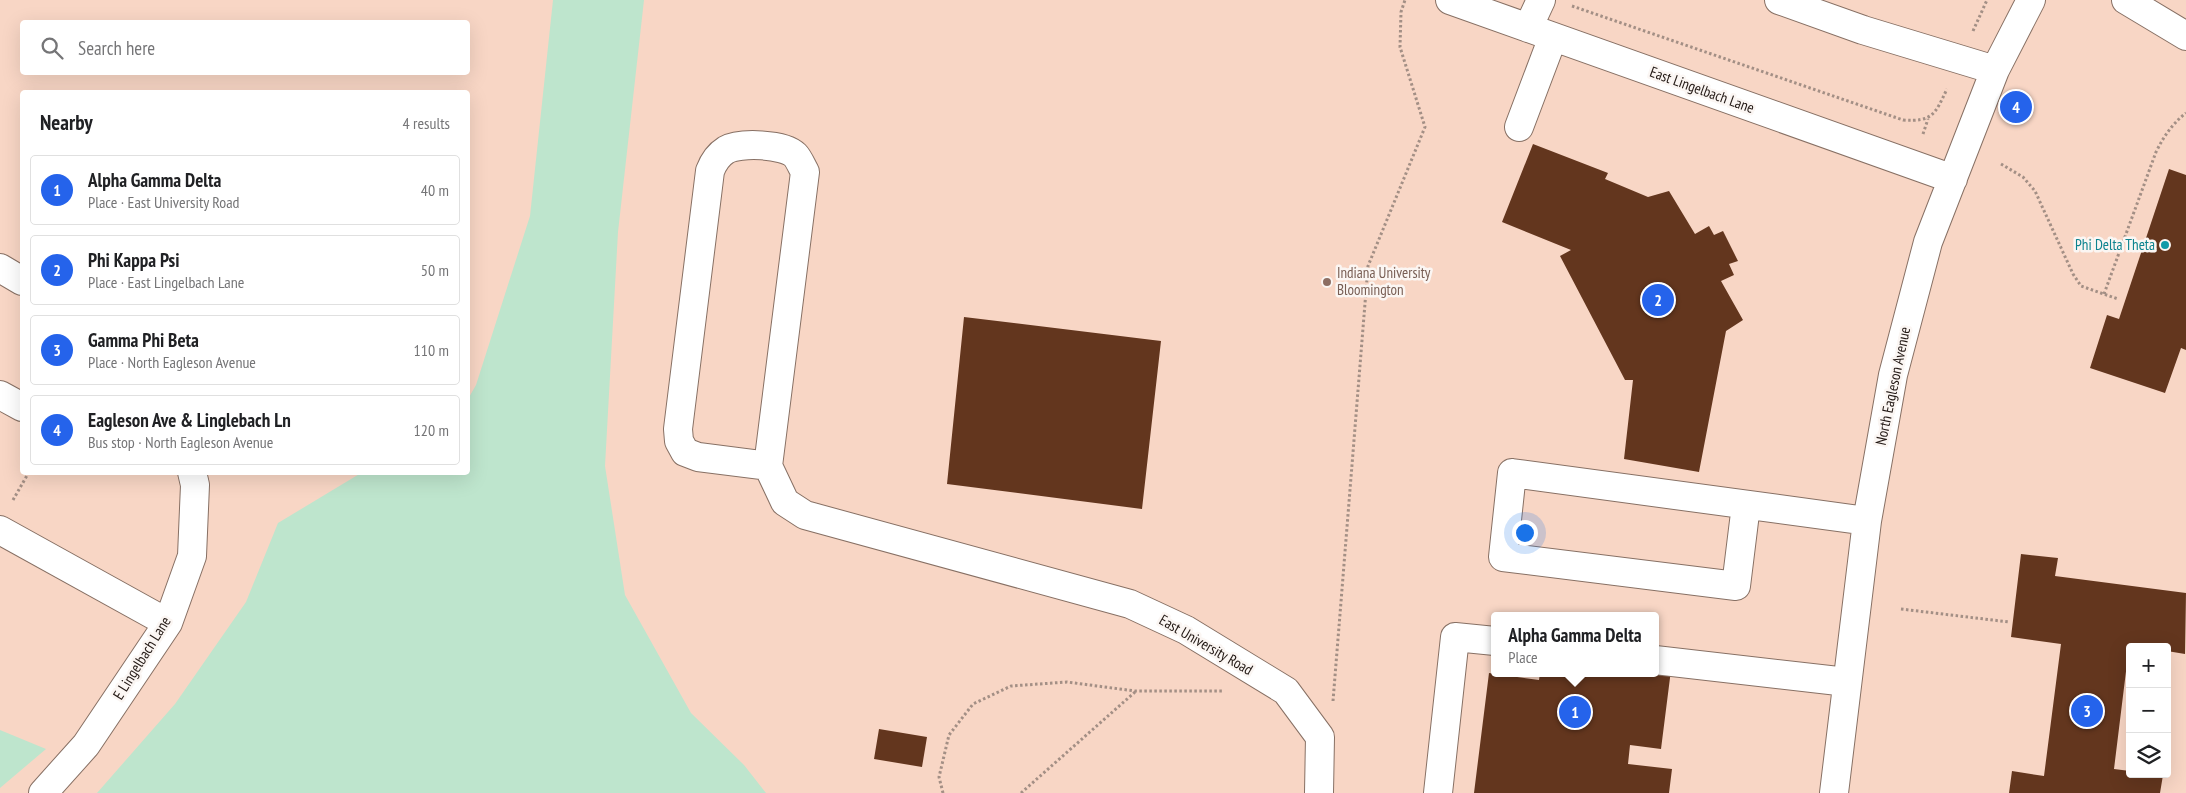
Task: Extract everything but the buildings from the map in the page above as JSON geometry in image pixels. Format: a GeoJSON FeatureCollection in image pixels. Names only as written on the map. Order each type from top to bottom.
{"type":"FeatureCollection","features":[{"type":"Feature","properties":{"kind":"street","name":"East Lingelbach Lane"},"geometry":{"type":"LineString","coordinates":[[1450,0],[1953,179]]}},
{"type":"Feature","properties":{"kind":"street"},"geometry":{"type":"LineString","coordinates":[[1778,0],[1863,30],[1961,58],[1995,70]]}},
{"type":"Feature","properties":{"kind":"street","name":"North Eagleson Avenue"},"geometry":{"type":"LineString","coordinates":[[1834,793],[1867,520],[1892,375],[1928,242],[1995,70],[2031,0]]}},
{"type":"Feature","properties":{"kind":"street"},"geometry":{"type":"LineString","coordinates":[[2126,0],[2186,36]]}},
{"type":"Feature","properties":{"kind":"street"},"geometry":{"type":"LineString","coordinates":[[1520,127],[1541,32],[1553,2]]}},
{"type":"Feature","properties":{"kind":"street"},"geometry":{"type":"LineString","coordinates":[[741,145],[784,148],[796,156],[805,172],[768,466],[698,457],[685,452],[679,441],[678,429],[710,171],[714,161],[726,150],[741,145]]}},
{"type":"Feature","properties":{"kind":"street"},"geometry":{"type":"LineString","coordinates":[[0,268],[20,280]]}},
{"type":"Feature","properties":{"kind":"street"},"geometry":{"type":"LineString","coordinates":[[0,395],[20,406]]}},
{"type":"Feature","properties":{"kind":"street","name":"East University Road"},"geometry":{"type":"LineString","coordinates":[[768,466],[785,502],[805,514],[1138,608],[1186,630],[1286,691],[1320,737]]}},
{"type":"Feature","properties":{"kind":"street"},"geometry":{"type":"LineString","coordinates":[[1746,504],[1736,586],[1503,557],[1512,473],[1867,520]]}},
{"type":"Feature","properties":{"kind":"street","name":"E Lingelbach Lane"},"geometry":{"type":"LineString","coordinates":[[43,793],[86,745],[168,623],[192,556],[195,485],[193,475]]}},
{"type":"Feature","properties":{"kind":"street"},"geometry":{"type":"LineString","coordinates":[[5,518],[168,623]]}},
{"type":"Feature","properties":{"kind":"street"},"geometry":{"type":"LineString","coordinates":[[1438,793],[1455,637],[1491,641]]}},
{"type":"Feature","properties":{"kind":"street"},"geometry":{"type":"LineString","coordinates":[[1659,660],[1847,682]]}},
{"type":"Feature","properties":{"kind":"street"},"geometry":{"type":"LineString","coordinates":[[1319,793],[1320,737]]}},
{"type":"Feature","properties":{"kind":"path"},"geometry":{"type":"LineString","coordinates":[[1320,737],[1335,697],[1368,266],[1424,127],[1400,47],[1401,12],[1405,0]]}},
{"type":"Feature","properties":{"kind":"path"},"geometry":{"type":"LineString","coordinates":[[1553,2],[1903,120],[1919,121],[1929,118],[1936,111],[1987,0]]}},
{"type":"Feature","properties":{"kind":"path"},"geometry":{"type":"LineString","coordinates":[[2104,294],[2156,152],[2165,133],[2186,113]]}},
{"type":"Feature","properties":{"kind":"path"},"geometry":{"type":"LineString","coordinates":[[2001,164],[2023,177],[2035,191],[2073,274],[2081,286],[2118,299]]}},
{"type":"Feature","properties":{"kind":"path"},"geometry":{"type":"LineString","coordinates":[[5,518],[27,475]]}},
{"type":"Feature","properties":{"kind":"path"},"geometry":{"type":"LineString","coordinates":[[1901,609],[2009,622]]}},
{"type":"Feature","properties":{"kind":"path"},"geometry":{"type":"LineString","coordinates":[[943,793],[939,777],[949,734],[973,704],[1011,686],[1067,682],[1135,691],[1229,691]]}},
{"type":"Feature","properties":{"kind":"path"},"geometry":{"type":"LineString","coordinates":[[1020,793],[1135,691]]}},
{"type":"Feature","properties":{"kind":"shaded area","name":"Indiana University Bloomington"},"geometry":{"type":"Polygon","coordinates":[[[0,0],[2186,0],[2186,793],[0,793],[0,0]]]}},
{"type":"Feature","properties":{"kind":"green space"},"geometry":{"type":"Polygon","coordinates":[[[553,0],[644,0],[618,232],[605,466],[625,595],[691,713],[744,765],[766,793],[97,793],[175,704],[246,602],[278,523],[358,475],[470,475],[470,396],[476,385],[530,216],[553,0]]]}},
{"type":"Feature","properties":{"kind":"green space"},"geometry":{"type":"Polygon","coordinates":[[[0,730],[46,749],[0,788],[0,730]]]}},
{"type":"Feature","properties":{"kind":"place","name":"Eagleson Ave & Linglebach Ln"},"geometry":{"type":"Point","coordinates":[2016,107]}},
{"type":"Feature","properties":{"kind":"place","name":"Phi Delta Theta"},"geometry":{"type":"Point","coordinates":[2165,245]}},
{"type":"Feature","properties":{"kind":"place","name":"Indiana University Bloomington"},"geometry":{"type":"Point","coordinates":[1327,282]}},
{"type":"Feature","properties":{"kind":"place","name":"Phi Kappa Psi"},"geometry":{"type":"Point","coordinates":[1658,300]}},
{"type":"Feature","properties":{"kind":"place","name":"Gamma Phi Beta"},"geometry":{"type":"Point","coordinates":[2087,711]}},
{"type":"Feature","properties":{"kind":"place","name":"Alpha Gamma Delta"},"geometry":{"type":"Point","coordinates":[1575,712]}}]}
